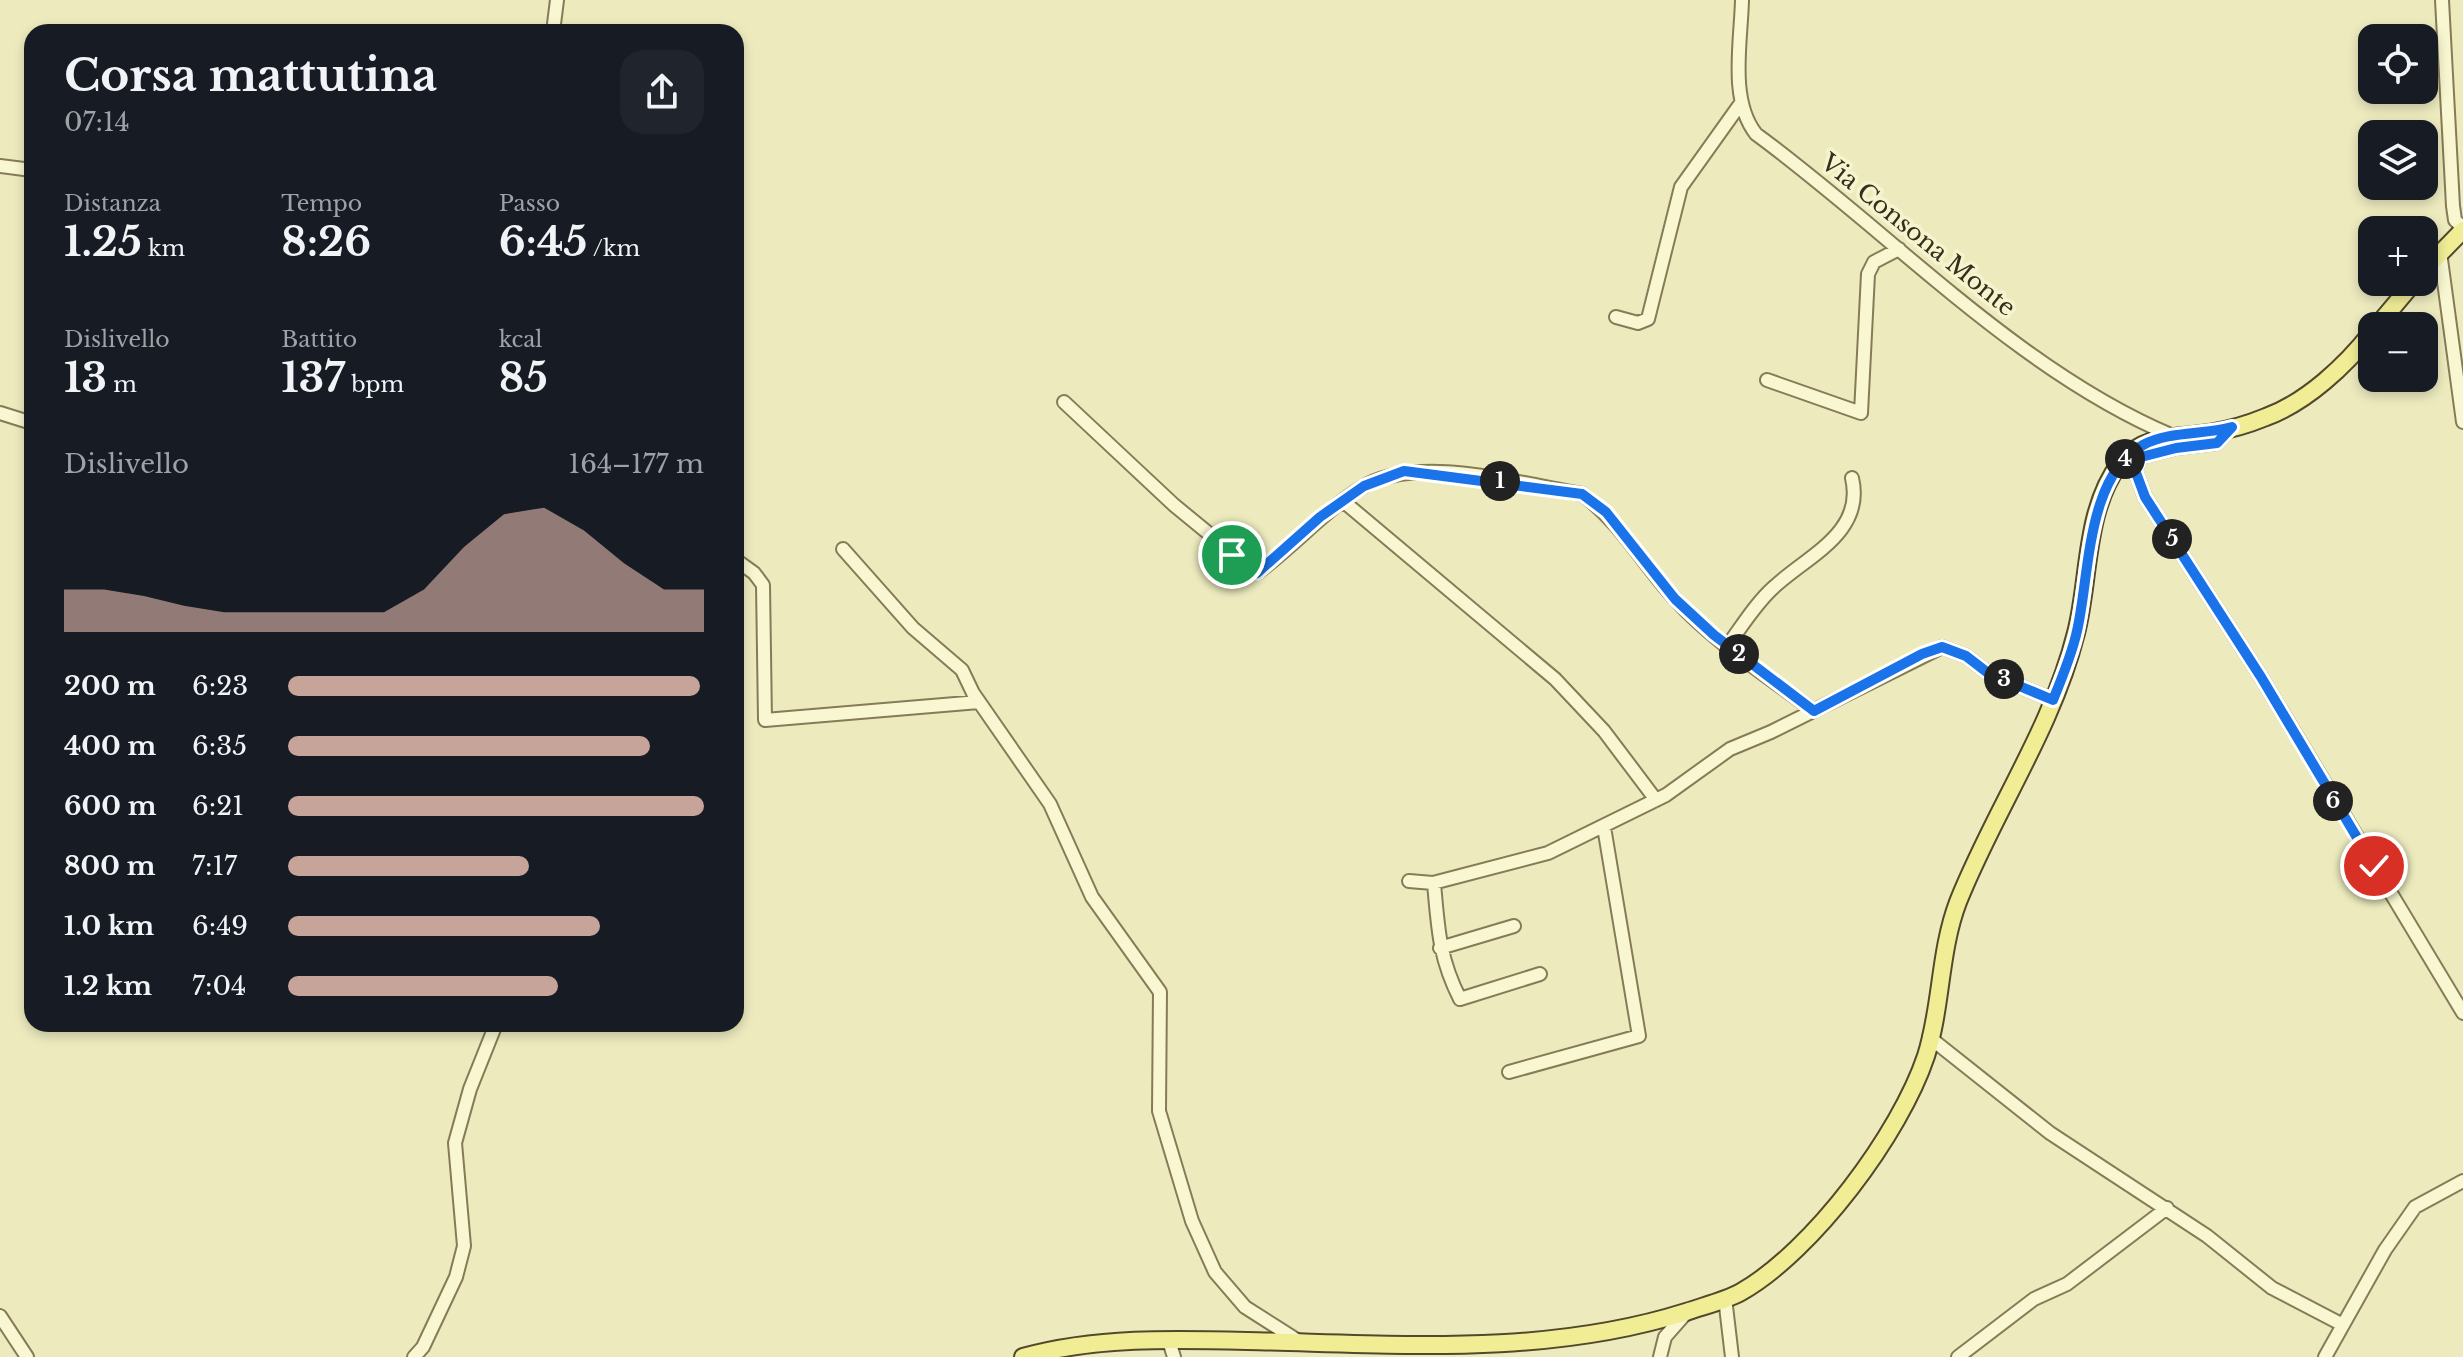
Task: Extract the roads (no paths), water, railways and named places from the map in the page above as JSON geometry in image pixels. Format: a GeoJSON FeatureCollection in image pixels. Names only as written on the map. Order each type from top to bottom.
{"type":"FeatureCollection","features":[{"type":"Feature","properties":{"kind":"main road"},"geometry":{"type":"LineString","coordinates":[[2438,254],[2463,229]]}},
{"type":"Feature","properties":{"kind":"main road"},"geometry":{"type":"LineString","coordinates":[[2389,312],[2402,296]]}},
{"type":"Feature","properties":{"kind":"main road"},"geometry":{"type":"LineString","coordinates":[[1023,1357],[1064,1346],[1172,1349],[1300,1342],[1487,1346],[1598,1333],[1687,1312],[1740,1293],[1784,1259],[1843,1199],[1905,1101],[1926,1055],[1943,949],[1958,902],[2053,700],[2077,630],[2089,552],[2104,492],[2121,462],[2140,446],[2173,436],[2232,427],[2270,417],[2343,368],[2358,349]]}},
{"type":"Feature","properties":{"kind":"street"},"geometry":{"type":"LineString","coordinates":[[554,24],[557,0]]}},
{"type":"Feature","properties":{"kind":"street","name":"Via Consona Monte"},"geometry":{"type":"LineString","coordinates":[[1742,0],[1741,103],[1744,120],[1756,134],[1986,321],[2108,408],[2173,436]]}},
{"type":"Feature","properties":{"kind":"street"},"geometry":{"type":"LineString","coordinates":[[2442,0],[2453,206],[2455,220],[2463,229]]}},
{"type":"Feature","properties":{"kind":"street"},"geometry":{"type":"LineString","coordinates":[[1616,317],[1638,323],[1648,319],[1681,187],[1741,103]]}},
{"type":"Feature","properties":{"kind":"street"},"geometry":{"type":"LineString","coordinates":[[0,166],[24,169]]}},
{"type":"Feature","properties":{"kind":"street"},"geometry":{"type":"LineString","coordinates":[[1767,380],[1861,413],[1868,274],[1874,262],[1899,249]]}},
{"type":"Feature","properties":{"kind":"street"},"geometry":{"type":"LineString","coordinates":[[2440,252],[2463,422]]}},
{"type":"Feature","properties":{"kind":"street"},"geometry":{"type":"LineString","coordinates":[[1064,402],[1174,505],[1257,573],[1364,486],[1404,471],[1582,494],[1606,512],[1675,599],[1728,645],[1814,711]]}},
{"type":"Feature","properties":{"kind":"street"},"geometry":{"type":"LineString","coordinates":[[0,413],[24,420]]}},
{"type":"Feature","properties":{"kind":"street"},"geometry":{"type":"LineString","coordinates":[[2232,427],[2217,443],[2176,448],[2141,457],[2135,470],[2145,497],[2261,677],[2463,1013]]}},
{"type":"Feature","properties":{"kind":"street"},"geometry":{"type":"LineString","coordinates":[[1728,645],[1775,586],[1823,550],[1837,534],[1853,505],[1852,478]]}},
{"type":"Feature","properties":{"kind":"street"},"geometry":{"type":"LineString","coordinates":[[1343,501],[1555,679],[1604,731],[1656,800]]}},
{"type":"Feature","properties":{"kind":"street"},"geometry":{"type":"LineString","coordinates":[[843,549],[913,628],[962,670],[979,702],[1050,804],[1092,897],[1160,992],[1159,1111],[1192,1221],[1215,1272],[1245,1307],[1300,1342]]}},
{"type":"Feature","properties":{"kind":"street"},"geometry":{"type":"LineString","coordinates":[[744,566],[763,585],[765,720],[979,702]]}},
{"type":"Feature","properties":{"kind":"street"},"geometry":{"type":"LineString","coordinates":[[1409,881],[1434,883],[1548,853],[1656,800],[1730,749],[1942,647],[1966,656],[1988,673],[2053,700]]}},
{"type":"Feature","properties":{"kind":"street"},"geometry":{"type":"LineString","coordinates":[[1509,1072],[1639,1036],[1604,827]]}},
{"type":"Feature","properties":{"kind":"street"},"geometry":{"type":"LineString","coordinates":[[1434,883],[1440,948],[1446,971],[1460,999],[1540,974]]}},
{"type":"Feature","properties":{"kind":"street"},"geometry":{"type":"LineString","coordinates":[[1440,948],[1514,926]]}},
{"type":"Feature","properties":{"kind":"street"},"geometry":{"type":"LineString","coordinates":[[414,1357],[423,1347],[456,1277],[464,1246],[455,1143],[470,1089],[493,1032]]}},
{"type":"Feature","properties":{"kind":"street"},"geometry":{"type":"LineString","coordinates":[[1929,1037],[2050,1133],[2167,1208],[2272,1288],[2343,1325]]}},
{"type":"Feature","properties":{"kind":"street"},"geometry":{"type":"LineString","coordinates":[[2325,1357],[2385,1250],[2415,1207],[2463,1181]]}},
{"type":"Feature","properties":{"kind":"street"},"geometry":{"type":"LineString","coordinates":[[1958,1357],[2034,1299],[2067,1284],[2167,1208]]}},
{"type":"Feature","properties":{"kind":"street"},"geometry":{"type":"LineString","coordinates":[[1725,1298],[1732,1357]]}},
{"type":"Feature","properties":{"kind":"street"},"geometry":{"type":"LineString","coordinates":[[1660,1357],[1665,1337],[1687,1312]]}},
{"type":"Feature","properties":{"kind":"street"},"geometry":{"type":"LineString","coordinates":[[0,1316],[27,1357]]}}]}
